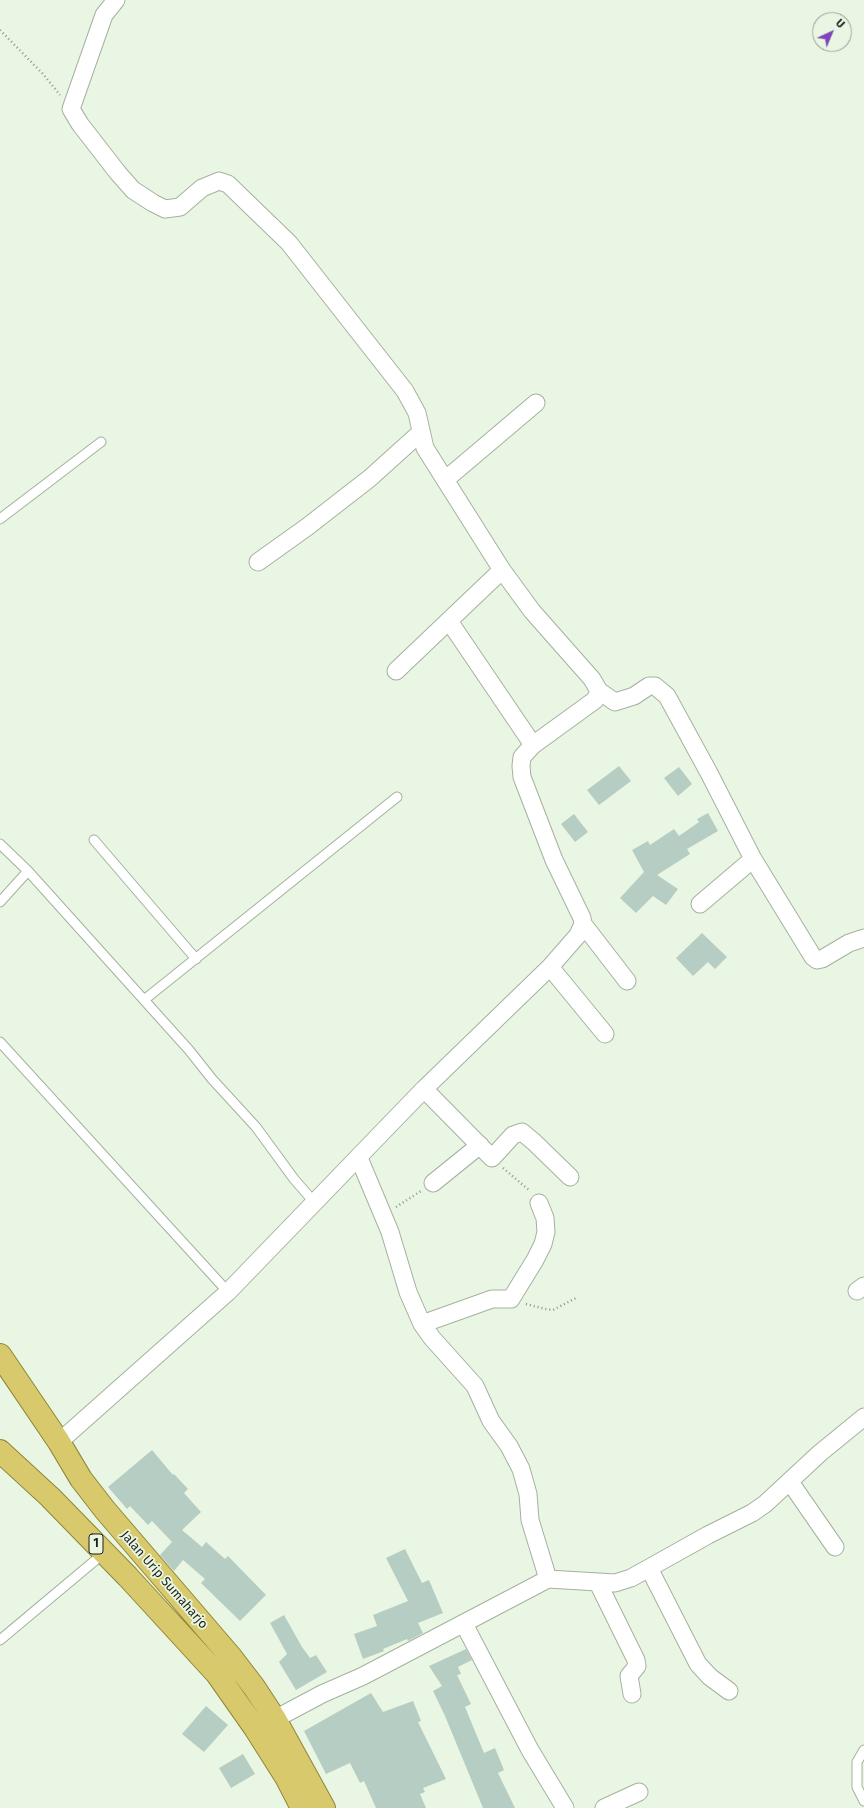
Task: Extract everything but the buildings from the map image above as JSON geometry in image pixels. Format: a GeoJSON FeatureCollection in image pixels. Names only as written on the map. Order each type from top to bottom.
{"type":"FeatureCollection","features":[{"type":"Feature","properties":{"kind":"highway","name":"Jalan Urip Sumaharjo"},"geometry":{"type":"LineString","coordinates":[[0,1355],[59,1442],[81,1479],[105,1510],[231,1657],[275,1719],[324,1808]]}},
{"type":"Feature","properties":{"kind":"highway","name":"Jalan Urip Sumaharjo"},"geometry":{"type":"LineString","coordinates":[[0,1451],[50,1497],[186,1638],[217,1674],[259,1734],[286,1778],[302,1808]]}},
{"type":"Feature","properties":{"kind":"street"},"geometry":{"type":"LineString","coordinates":[[116,0],[104,15],[71,109],[118,173],[133,190],[153,203],[166,209],[180,207],[210,183],[219,181],[228,184],[289,243],[405,390],[417,413],[425,448],[502,570],[532,611],[592,679],[599,691],[615,702],[634,696],[649,686],[659,687],[666,696],[709,773],[753,859],[813,957],[818,960],[822,959],[849,943],[862,938]]}},
{"type":"Feature","properties":{"kind":"street"},"geometry":{"type":"LineString","coordinates":[[445,480],[536,403]]}},
{"type":"Feature","properties":{"kind":"street"},"geometry":{"type":"LineString","coordinates":[[258,562],[358,487],[421,432]]}},
{"type":"Feature","properties":{"kind":"street"},"geometry":{"type":"LineString","coordinates":[[396,671],[502,570]]}},
{"type":"Feature","properties":{"kind":"street"},"geometry":{"type":"LineString","coordinates":[[449,621],[533,745]]}},
{"type":"Feature","properties":{"kind":"street"},"geometry":{"type":"LineString","coordinates":[[599,691],[595,700],[533,745],[522,757],[522,777],[554,860],[582,918],[583,924],[627,981]]}},
{"type":"Feature","properties":{"kind":"street"},"geometry":{"type":"LineString","coordinates":[[700,904],[753,859]]}},
{"type":"Feature","properties":{"kind":"street"},"geometry":{"type":"LineString","coordinates":[[59,1442],[228,1292],[424,1089],[550,967],[578,935],[583,924]]}},
{"type":"Feature","properties":{"kind":"street"},"geometry":{"type":"LineString","coordinates":[[550,967],[605,1034]]}},
{"type":"Feature","properties":{"kind":"street"},"geometry":{"type":"LineString","coordinates":[[424,1089],[492,1158],[513,1135],[522,1132],[570,1177]]}},
{"type":"Feature","properties":{"kind":"street"},"geometry":{"type":"LineString","coordinates":[[433,1183],[480,1145]]}},
{"type":"Feature","properties":{"kind":"street"},"geometry":{"type":"LineString","coordinates":[[359,1158],[390,1232],[408,1292],[422,1324],[456,1366],[475,1386],[491,1421],[509,1446],[521,1470],[528,1494],[530,1520],[548,1579]]}},
{"type":"Feature","properties":{"kind":"street"},"geometry":{"type":"LineString","coordinates":[[422,1324],[492,1299],[511,1299],[543,1244],[546,1232],[545,1218],[539,1203]]}},
{"type":"Feature","properties":{"kind":"street"},"geometry":{"type":"LineString","coordinates":[[275,1719],[322,1694],[363,1676],[548,1579],[615,1583],[631,1578],[708,1535],[752,1513],[765,1504],[790,1482],[820,1453],[864,1418]]}},
{"type":"Feature","properties":{"kind":"street"},"geometry":{"type":"LineString","coordinates":[[790,1482],[836,1548]]}},
{"type":"Feature","properties":{"kind":"street"},"geometry":{"type":"LineString","coordinates":[[650,1568],[698,1664],[710,1677],[729,1691]]}},
{"type":"Feature","properties":{"kind":"street"},"geometry":{"type":"LineString","coordinates":[[598,1583],[636,1660],[637,1666],[629,1676],[632,1694]]}},
{"type":"Feature","properties":{"kind":"street"},"geometry":{"type":"LineString","coordinates":[[464,1624],[530,1750],[565,1808]]}},
{"type":"Feature","properties":{"kind":"street"},"geometry":{"type":"LineString","coordinates":[[604,1808],[639,1792]]}},
{"type":"Feature","properties":{"kind":"lane"},"geometry":{"type":"LineString","coordinates":[[0,519],[101,442]]}},
{"type":"Feature","properties":{"kind":"lane"},"geometry":{"type":"LineString","coordinates":[[144,1000],[397,796]]}},
{"type":"Feature","properties":{"kind":"lane"},"geometry":{"type":"LineString","coordinates":[[94,840],[196,959]]}},
{"type":"Feature","properties":{"kind":"lane"},"geometry":{"type":"LineString","coordinates":[[0,844],[28,871],[256,1127],[294,1179],[314,1202]]}},
{"type":"Feature","properties":{"kind":"lane"},"geometry":{"type":"LineString","coordinates":[[0,902],[28,871]]}},
{"type":"Feature","properties":{"kind":"lane"},"geometry":{"type":"LineString","coordinates":[[0,1042],[228,1292]]}},
{"type":"Feature","properties":{"kind":"lane"},"geometry":{"type":"LineString","coordinates":[[0,1640],[104,1553]]}},
{"type":"Feature","properties":{"kind":"lane"},"geometry":{"type":"LineString","coordinates":[[864,1750],[857,1762],[857,1787],[864,1801]]}},
{"type":"Feature","properties":{"kind":"path"},"geometry":{"type":"LineString","coordinates":[[0,30],[43,74],[71,109]]}},
{"type":"Feature","properties":{"kind":"path"},"geometry":{"type":"LineString","coordinates":[[492,1158],[529,1190],[539,1203]]}},
{"type":"Feature","properties":{"kind":"path"},"geometry":{"type":"LineString","coordinates":[[383,1216],[433,1183]]}},
{"type":"Feature","properties":{"kind":"path"},"geometry":{"type":"LineString","coordinates":[[511,1299],[553,1310],[576,1298]]}}]}
